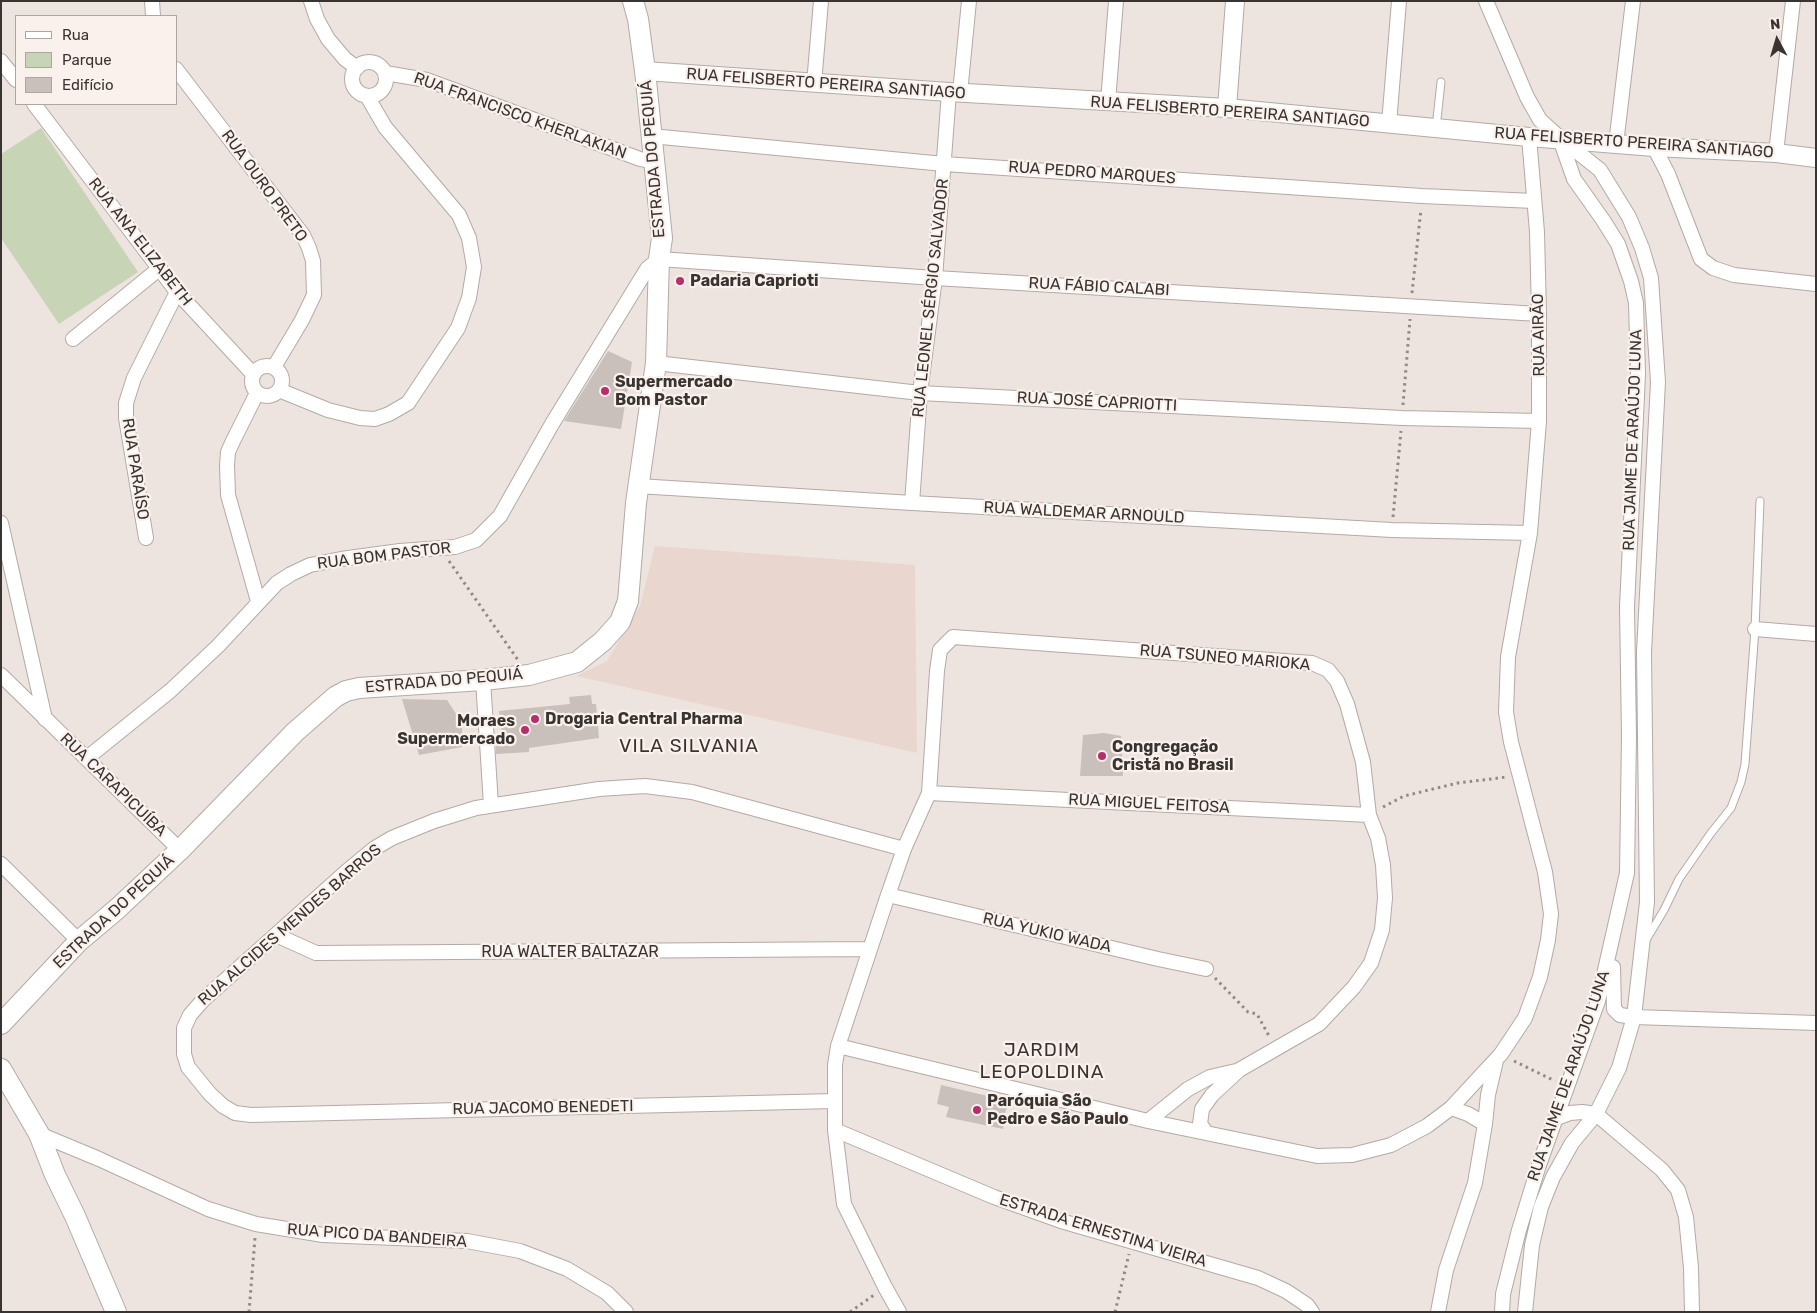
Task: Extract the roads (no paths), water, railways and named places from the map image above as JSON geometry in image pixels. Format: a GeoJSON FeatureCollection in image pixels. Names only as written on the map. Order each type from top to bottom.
{"type":"FeatureCollection","features":[{"type":"Feature","properties":{"kind":"main road","name":"ESTRADA DO PEQUIÁ"},"geometry":{"type":"LineString","coordinates":[[1,1024],[79,942],[180,850],[295,732],[335,697],[346,691],[359,688],[529,675],[577,662],[603,642],[620,622],[628,601],[638,486],[656,363],[658,259],[662,238],[645,71],[638,19],[633,1]]}},
{"type":"Feature","properties":{"kind":"main road"},"geometry":{"type":"LineString","coordinates":[[1,1069],[38,1134],[60,1188],[76,1216],[116,1312]]}},
{"type":"Feature","properties":{"kind":"street"},"geometry":{"type":"LineString","coordinates":[[152,1],[153,15]]}},
{"type":"Feature","properties":{"kind":"street"},"geometry":{"type":"LineString","coordinates":[[311,1],[317,19],[328,39],[345,59],[357,68]]}},
{"type":"Feature","properties":{"kind":"street"},"geometry":{"type":"LineString","coordinates":[[814,84],[821,1]]}},
{"type":"Feature","properties":{"kind":"street","name":"RUA LEONEL SÉRGIO SALVADOR"},"geometry":{"type":"LineString","coordinates":[[912,503],[920,392],[935,278],[944,164],[968,1]]}},
{"type":"Feature","properties":{"kind":"street"},"geometry":{"type":"LineString","coordinates":[[1108,102],[1116,1]]}},
{"type":"Feature","properties":{"kind":"street"},"geometry":{"type":"LineString","coordinates":[[1226,108],[1235,1]]}},
{"type":"Feature","properties":{"kind":"street"},"geometry":{"type":"LineString","coordinates":[[1389,124],[1399,1]]}},
{"type":"Feature","properties":{"kind":"street"},"geometry":{"type":"LineString","coordinates":[[1486,1],[1527,97],[1540,120],[1560,138]]}},
{"type":"Feature","properties":{"kind":"street"},"geometry":{"type":"LineString","coordinates":[[1616,144],[1633,1]]}},
{"type":"Feature","properties":{"kind":"street"},"geometry":{"type":"LineString","coordinates":[[1776,153],[1793,1]]}},
{"type":"Feature","properties":{"kind":"street"},"geometry":{"type":"LineString","coordinates":[[1,61],[15,79]]}},
{"type":"Feature","properties":{"kind":"street"},"geometry":{"type":"LineString","coordinates":[[372,63],[382,68],[385,73],[385,85],[382,90],[373,96],[358,92],[352,82],[354,72],[361,64],[372,63]]}},
{"type":"Feature","properties":{"kind":"street","name":"RUA FELISBERTO PEREIRA SANTIAGO"},"geometry":{"type":"LineString","coordinates":[[645,71],[955,93],[1226,108],[1529,137],[1654,147],[1776,153],[1816,158]]}},
{"type":"Feature","properties":{"kind":"street","name":"RUA OURO PRETO"},"geometry":{"type":"LineString","coordinates":[[178,72],[303,235],[309,248],[313,261],[314,295],[274,368]]}},
{"type":"Feature","properties":{"kind":"street","name":"RUA FRANCISCO KHERLAKIAN"},"geometry":{"type":"LineString","coordinates":[[385,73],[428,80],[640,159],[655,162]]}},
{"type":"Feature","properties":{"kind":"street"},"geometry":{"type":"LineString","coordinates":[[279,390],[328,410],[360,418],[375,419],[389,414],[408,403],[458,328],[469,298],[474,267],[469,238],[459,215],[386,127],[368,96]]}},
{"type":"Feature","properties":{"kind":"street","name":"RUA ANA ELIZABETH"},"geometry":{"type":"LineString","coordinates":[[35,105],[177,292],[253,374]]}},
{"type":"Feature","properties":{"kind":"street","name":"RUA PEDRO MARQUES"},"geometry":{"type":"LineString","coordinates":[[651,136],[944,164],[1422,196],[1534,201]]}},
{"type":"Feature","properties":{"kind":"street","name":"RUA AIRÃO"},"geometry":{"type":"LineString","coordinates":[[1498,1058],[1525,1018],[1538,983],[1548,940],[1551,914],[1544,872],[1511,742],[1506,712],[1508,657],[1530,533],[1539,421],[1539,314],[1529,137]]}},
{"type":"Feature","properties":{"kind":"street","name":"RUA JAIME DE ARAÚJO LUNA"},"geometry":{"type":"LineString","coordinates":[[1502,1312],[1518,1230],[1539,1165],[1598,1001],[1627,874],[1627,607],[1638,374],[1636,304],[1631,281],[1618,244],[1574,179],[1560,138]]}},
{"type":"Feature","properties":{"kind":"street","name":"RUA JAIME DE ARAÚJO LUNA"},"geometry":{"type":"LineString","coordinates":[[1525,1312],[1532,1245],[1541,1207],[1553,1177],[1572,1142],[1596,1114],[1618,1068],[1634,1017],[1647,902],[1644,652],[1658,382],[1651,278],[1642,248],[1629,217],[1600,170],[1560,138]]}},
{"type":"Feature","properties":{"kind":"street"},"geometry":{"type":"LineString","coordinates":[[1654,147],[1668,174],[1701,260],[1713,268],[1734,275],[1816,284]]}},
{"type":"Feature","properties":{"kind":"street","name":"RUA FÁBIO CALABI"},"geometry":{"type":"LineString","coordinates":[[658,259],[935,278],[1539,314]]}},
{"type":"Feature","properties":{"kind":"street","name":"RUA BOM PASTOR"},"geometry":{"type":"LineString","coordinates":[[87,758],[170,691],[218,646],[276,583],[310,565],[400,551],[455,547],[476,540],[500,516],[552,424],[647,269],[658,259]]}},
{"type":"Feature","properties":{"kind":"street"},"geometry":{"type":"LineString","coordinates":[[73,339],[160,268]]}},
{"type":"Feature","properties":{"kind":"street","name":"RUA PARAÍSO"},"geometry":{"type":"LineString","coordinates":[[146,538],[126,418],[126,403],[134,378],[177,292]]}},
{"type":"Feature","properties":{"kind":"street","name":"RUA JOSÉ CAPRIOTTI"},"geometry":{"type":"LineString","coordinates":[[656,363],[920,392],[1402,418],[1539,421]]}},
{"type":"Feature","properties":{"kind":"street"},"geometry":{"type":"LineString","coordinates":[[260,367],[274,368],[281,375],[282,380],[279,390],[271,396],[257,393],[252,384],[253,374],[260,367]]}},
{"type":"Feature","properties":{"kind":"street"},"geometry":{"type":"LineString","coordinates":[[257,393],[228,452],[227,465],[228,495],[258,601]]}},
{"type":"Feature","properties":{"kind":"street","name":"RUA WALDEMAR ARNOULD"},"geometry":{"type":"LineString","coordinates":[[638,486],[1392,530],[1530,533]]}},
{"type":"Feature","properties":{"kind":"street"},"geometry":{"type":"LineString","coordinates":[[1,523],[46,720]]}},
{"type":"Feature","properties":{"kind":"street"},"geometry":{"type":"LineString","coordinates":[[1755,629],[1816,634]]}},
{"type":"Feature","properties":{"kind":"street","name":"RUA TSUNEO MARIOKA"},"geometry":{"type":"LineString","coordinates":[[929,793],[940,650],[953,637],[1312,663],[1328,670],[1333,675],[1347,704],[1363,762],[1369,814],[1378,838],[1383,864],[1385,898],[1382,930],[1371,963],[1354,987],[1319,1024],[1239,1070],[1212,1095],[1202,1109],[1200,1124],[1205,1131]]}},
{"type":"Feature","properties":{"kind":"street","name":"RUA CARAPICUÍBA"},"geometry":{"type":"LineString","coordinates":[[1,675],[180,850]]}},
{"type":"Feature","properties":{"kind":"street"},"geometry":{"type":"LineString","coordinates":[[483,680],[491,805]]}},
{"type":"Feature","properties":{"kind":"street","name":"RUA ALCIDES MENDES BARROS"},"geometry":{"type":"LineString","coordinates":[[251,1115],[235,1113],[223,1106],[210,1094],[188,1067],[184,1054],[184,1028],[190,1015],[203,1000],[346,872],[375,848],[392,838],[434,821],[476,808],[599,789],[645,786],[692,792],[904,849]]}},
{"type":"Feature","properties":{"kind":"street"},"geometry":{"type":"LineString","coordinates":[[899,1312],[884,1287],[844,1204],[834,1130],[835,1065],[838,1046],[869,949],[904,849],[929,793]]}},
{"type":"Feature","properties":{"kind":"street","name":"RUA MIGUEL FEITOSA"},"geometry":{"type":"LineString","coordinates":[[929,793],[1369,814]]}},
{"type":"Feature","properties":{"kind":"street"},"geometry":{"type":"LineString","coordinates":[[1,864],[79,942]]}},
{"type":"Feature","properties":{"kind":"street","name":"RUA YUKIO WADA"},"geometry":{"type":"LineString","coordinates":[[888,895],[1206,969]]}},
{"type":"Feature","properties":{"kind":"street","name":"RUA WALTER BALTAZAR"},"geometry":{"type":"LineString","coordinates":[[276,935],[316,953],[869,949]]}},
{"type":"Feature","properties":{"kind":"street"},"geometry":{"type":"LineString","coordinates":[[1613,939],[1612,993],[1614,1009],[1620,1015],[1816,1023]]}},
{"type":"Feature","properties":{"kind":"street"},"geometry":{"type":"LineString","coordinates":[[838,1046],[1148,1121],[1205,1131],[1317,1156],[1352,1155],[1391,1145],[1427,1126],[1450,1108],[1498,1058]]}},
{"type":"Feature","properties":{"kind":"street"},"geometry":{"type":"LineString","coordinates":[[1438,1312],[1446,1270],[1475,1183],[1488,1094],[1498,1058]]}},
{"type":"Feature","properties":{"kind":"street","name":"RUA TSUNEO MARIOKA"},"geometry":{"type":"LineString","coordinates":[[1148,1121],[1196,1085],[1210,1077],[1239,1070]]}},
{"type":"Feature","properties":{"kind":"street","name":"RUA JACOMO BENEDETI"},"geometry":{"type":"LineString","coordinates":[[251,1115],[835,1101]]}},
{"type":"Feature","properties":{"kind":"street"},"geometry":{"type":"LineString","coordinates":[[1450,1108],[1468,1114],[1485,1124]]}},
{"type":"Feature","properties":{"kind":"street"},"geometry":{"type":"LineString","coordinates":[[1557,1118],[1570,1113],[1596,1114],[1662,1170],[1678,1190],[1686,1217],[1691,1268],[1692,1312]]}},
{"type":"Feature","properties":{"kind":"street","name":"ESTRADA ERNESTINA VIEIRA"},"geometry":{"type":"LineString","coordinates":[[834,1130],[994,1197],[1061,1221],[1258,1278],[1286,1291],[1307,1305],[1312,1312]]}},
{"type":"Feature","properties":{"kind":"street","name":"RUA PICO DA BANDEIRA"},"geometry":{"type":"LineString","coordinates":[[38,1134],[99,1159],[208,1209],[256,1224],[323,1235],[467,1241],[520,1251],[567,1269],[607,1292],[626,1312]]}},
{"type":"Feature","properties":{"kind":"lane"},"geometry":{"type":"LineString","coordinates":[[1436,128],[1442,82]]}},
{"type":"Feature","properties":{"kind":"lane","name":"RUA JAIME DE ARAÚJO LUNA"},"geometry":{"type":"LineString","coordinates":[[1642,947],[1664,910],[1679,879],[1731,808],[1741,782],[1745,764],[1755,629],[1760,501]]}},
{"type":"Feature","properties":{"kind":"place","name":"Padaria Caprioti"},"geometry":{"type":"Point","coordinates":[680,281]}},
{"type":"Feature","properties":{"kind":"place","name":"Supermercado Bom Pastor"},"geometry":{"type":"Point","coordinates":[605,391]}},
{"type":"Feature","properties":{"kind":"place","name":"Drogaria Central Pharma"},"geometry":{"type":"Point","coordinates":[535,719]}},
{"type":"Feature","properties":{"kind":"place","name":"Moraes Supermercado"},"geometry":{"type":"Point","coordinates":[525,730]}},
{"type":"Feature","properties":{"kind":"place","name":"Congregação Cristã no Brasil"},"geometry":{"type":"Point","coordinates":[1102,756]}},
{"type":"Feature","properties":{"kind":"place","name":"Paróquia São Pedro e São Paulo"},"geometry":{"type":"Point","coordinates":[977,1110]}},
{"type":"Feature","properties":{"kind":"district","name":"VILA SILVANIA"},"geometry":{"type":"Point","coordinates":[689,747]}},
{"type":"Feature","properties":{"kind":"district","name":"JARDIM LEOPOLDINA"},"geometry":{"type":"Point","coordinates":[1042,1062]}}]}
